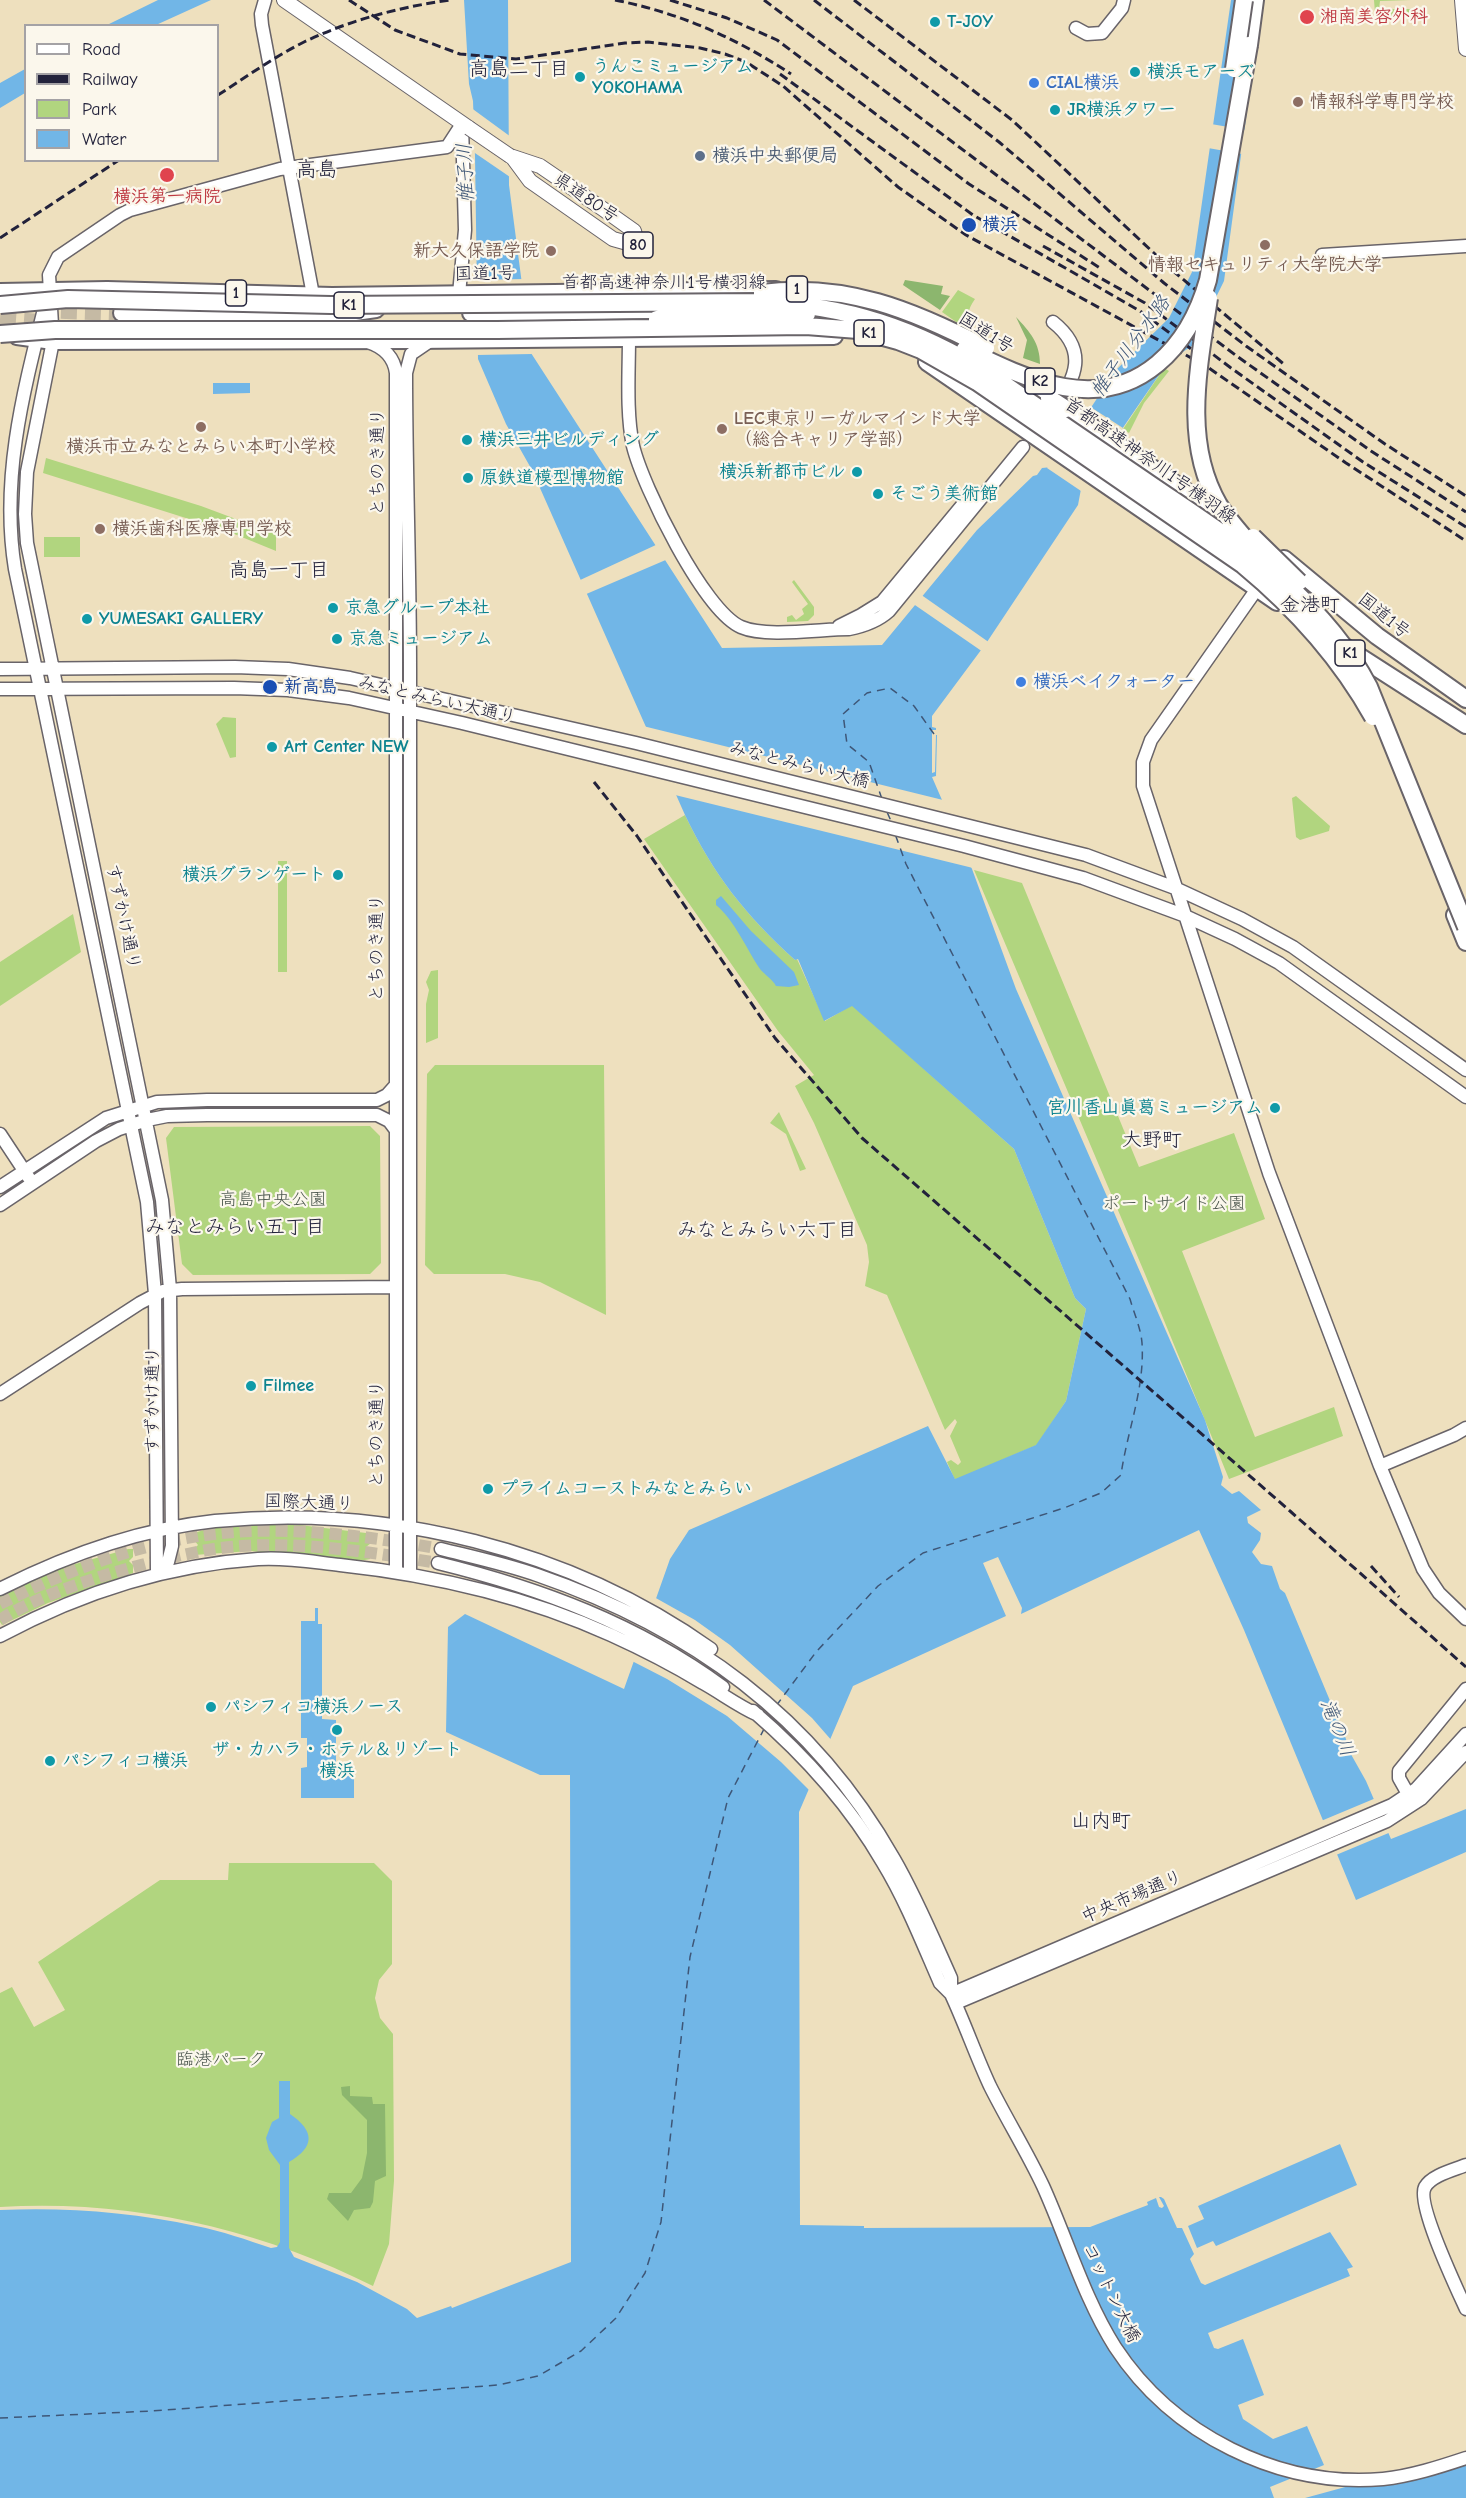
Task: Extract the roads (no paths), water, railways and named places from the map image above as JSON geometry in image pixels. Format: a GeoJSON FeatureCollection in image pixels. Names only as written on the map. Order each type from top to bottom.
{"type":"FeatureCollection","features":[{"type":"Feature","properties":{"kind":"highway","name":"K2"},"geometry":{"type":"LineString","coordinates":[[698,302],[793,290],[838,292],[890,305],[932,321],[1020,366],[1051,377],[1095,382],[1109,380],[1137,370],[1170,344],[1186,321],[1200,286],[1217,195],[1244,0]]}},
{"type":"Feature","properties":{"kind":"highway","name":"K2"},"geometry":{"type":"LineString","coordinates":[[1244,0],[1211,285],[1197,381],[1196,412],[1200,454],[1208,482],[1220,506],[1249,544],[1337,646],[1368,700],[1387,745]]}},
{"type":"Feature","properties":{"kind":"highway","name":"K2"},"geometry":{"type":"LineString","coordinates":[[1255,0],[1202,376],[1201,412],[1205,453],[1212,480],[1230,513],[1323,608],[1361,665]]}},
{"type":"Feature","properties":{"kind":"highway","name":"K2"},"geometry":{"type":"LineString","coordinates":[[590,329],[681,316],[831,314],[874,316],[913,324],[1034,379],[1065,388],[1095,389],[1139,376],[1164,359],[1175,348],[1191,324],[1203,297],[1222,213],[1249,45]]}},
{"type":"Feature","properties":{"kind":"highway"},"geometry":{"type":"LineString","coordinates":[[0,327],[73,319],[532,316],[658,311],[723,306],[793,289]]}},
{"type":"Feature","properties":{"kind":"highway","name":"国道1号"},"geometry":{"type":"LineString","coordinates":[[0,292],[49,290],[423,295],[818,289],[860,294],[902,307],[943,329],[1072,414],[1276,554],[1377,636],[1466,699]]}},
{"type":"Feature","properties":{"kind":"highway","name":"国道1号"},"geometry":{"type":"LineString","coordinates":[[415,340],[341,327],[122,319],[334,315],[387,306],[423,295]]}},
{"type":"Feature","properties":{"kind":"highway","name":"首都高速神奈川1号横羽線"},"geometry":{"type":"LineString","coordinates":[[0,305],[68,299],[331,305],[786,303],[851,313],[901,328],[954,353],[1206,523],[1297,593],[1327,624],[1361,665],[1466,927]]}},
{"type":"Feature","properties":{"kind":"highway"},"geometry":{"type":"LineString","coordinates":[[151,300],[197,306],[303,312],[726,320],[749,328],[757,335]]}},
{"type":"Feature","properties":{"kind":"highway","name":"首都高速神奈川1号横羽線"},"geometry":{"type":"LineString","coordinates":[[0,334],[55,330],[832,327],[880,336],[930,355],[1000,396],[1210,540],[1263,582],[1297,614],[1329,651],[1356,689],[1387,745],[1466,943]]}},
{"type":"Feature","properties":{"kind":"highway","name":"国道1号"},"geometry":{"type":"LineString","coordinates":[[0,334],[45,340],[475,340],[757,335],[832,335],[865,339],[912,354],[936,367],[1258,589],[1361,665],[1466,725]]}},
{"type":"Feature","properties":{"kind":"main road","name":"県道80号"},"geometry":{"type":"LineString","coordinates":[[284,0],[512,157],[540,166],[603,209],[634,231],[638,246],[613,239],[539,188],[530,181],[512,157]]}},
{"type":"Feature","properties":{"kind":"main road"},"geometry":{"type":"LineString","coordinates":[[1462,0],[1466,49]]}},
{"type":"Feature","properties":{"kind":"street"},"geometry":{"type":"LineString","coordinates":[[265,0],[261,14],[262,25],[313,295]]}},
{"type":"Feature","properties":{"kind":"street"},"geometry":{"type":"LineString","coordinates":[[1076,28],[1087,34],[1102,33],[1122,8],[1124,0]]}},
{"type":"Feature","properties":{"kind":"street"},"geometry":{"type":"LineString","coordinates":[[36,668],[11,544],[9,494],[4,471],[45,340],[50,275],[58,257],[120,215],[290,168],[447,147],[466,126]]}},
{"type":"Feature","properties":{"kind":"street"},"geometry":{"type":"LineString","coordinates":[[466,126],[466,294]]}},
{"type":"Feature","properties":{"kind":"street"},"geometry":{"type":"LineString","coordinates":[[1322,255],[1466,246]]}},
{"type":"Feature","properties":{"kind":"street"},"geometry":{"type":"LineString","coordinates":[[1038,428],[1066,392],[1076,363],[1072,345],[1062,329],[1053,322]]}},
{"type":"Feature","properties":{"kind":"street"},"geometry":{"type":"LineString","coordinates":[[629,338],[631,428],[638,464],[653,500],[681,553],[719,611],[729,621],[753,631],[862,626],[889,611],[1023,447]]}},
{"type":"Feature","properties":{"kind":"street","name":"すずかけ通り"},"geometry":{"type":"LineString","coordinates":[[45,340],[30,453],[25,514],[31,566],[162,1200],[170,1289],[172,1529],[171,1554],[164,1568],[157,1575]]}},
{"type":"Feature","properties":{"kind":"street"},"geometry":{"type":"LineString","coordinates":[[365,340],[388,354],[401,373]]}},
{"type":"Feature","properties":{"kind":"street","name":"とちのき通り"},"geometry":{"type":"LineString","coordinates":[[396,1572],[396,687],[401,373],[415,350],[434,340]]}},
{"type":"Feature","properties":{"kind":"street","name":"とちのき通り"},"geometry":{"type":"LineString","coordinates":[[401,373],[410,690],[410,1574]]}},
{"type":"Feature","properties":{"kind":"street"},"geometry":{"type":"LineString","coordinates":[[833,629],[882,602],[964,502]]}},
{"type":"Feature","properties":{"kind":"street"},"geometry":{"type":"LineString","coordinates":[[1276,554],[1258,589],[1192,681],[1146,751],[1143,762],[1143,786],[1174,888],[1269,1173],[1380,1466],[1423,1569],[1439,1593],[1466,1619]]}},
{"type":"Feature","properties":{"kind":"street"},"geometry":{"type":"LineString","coordinates":[[1361,665],[1385,706],[1466,908]]}},
{"type":"Feature","properties":{"kind":"street"},"geometry":{"type":"LineString","coordinates":[[1361,665],[1372,712],[1466,943]]}},
{"type":"Feature","properties":{"kind":"street","name":"みなとみらい大通り"},"geometry":{"type":"LineString","coordinates":[[0,669],[235,667],[288,669],[396,687],[636,743]]}},
{"type":"Feature","properties":{"kind":"street","name":"すずかけ通り"},"geometry":{"type":"LineString","coordinates":[[36,668],[147,1202],[155,1294],[157,1575]]}},
{"type":"Feature","properties":{"kind":"street","name":"みなとみらい大通り"},"geometry":{"type":"LineString","coordinates":[[0,689],[234,688],[288,690],[349,698],[964,846],[1083,878],[1183,915]]}},
{"type":"Feature","properties":{"kind":"street","name":"みなとみらい大橋"},"geometry":{"type":"LineString","coordinates":[[636,743],[1086,855],[1174,888],[1242,919],[1293,947],[1462,1066]]}},
{"type":"Feature","properties":{"kind":"street"},"geometry":{"type":"LineString","coordinates":[[1183,915],[1279,963],[1466,1097]]}},
{"type":"Feature","properties":{"kind":"street"},"geometry":{"type":"LineString","coordinates":[[0,1187],[89,1128],[129,1109],[144,1105],[164,1101],[196,1100],[377,1100],[387,1095],[395,1086]]}},
{"type":"Feature","properties":{"kind":"street"},"geometry":{"type":"LineString","coordinates":[[0,1205],[96,1141],[132,1124],[166,1116],[377,1115],[389,1121],[395,1129]]}},
{"type":"Feature","properties":{"kind":"street"},"geometry":{"type":"LineString","coordinates":[[0,1134],[33,1184]]}},
{"type":"Feature","properties":{"kind":"street"},"geometry":{"type":"LineString","coordinates":[[0,1394],[155,1294],[170,1289],[395,1287]]}},
{"type":"Feature","properties":{"kind":"street"},"geometry":{"type":"LineString","coordinates":[[1380,1466],[1454,1436],[1466,1428]]}},
{"type":"Feature","properties":{"kind":"street","name":"国際大通り"},"geometry":{"type":"LineString","coordinates":[[0,1589],[60,1561],[157,1532],[214,1521],[306,1519],[396,1526],[483,1544],[540,1561],[603,1587],[647,1615]]}},
{"type":"Feature","properties":{"kind":"street"},"geometry":{"type":"LineString","coordinates":[[441,1548],[536,1574],[647,1615],[712,1651],[755,1686],[853,1796],[893,1857],[951,1978],[953,1999]]}},
{"type":"Feature","properties":{"kind":"street"},"geometry":{"type":"LineString","coordinates":[[0,1636],[74,1601],[157,1575],[219,1563],[260,1559],[299,1560],[396,1572],[479,1588],[638,1641]]}},
{"type":"Feature","properties":{"kind":"street"},"geometry":{"type":"LineString","coordinates":[[438,1563],[531,1588],[595,1613],[758,1715],[819,1776],[862,1831],[883,1862],[919,1933],[940,1983],[953,1999]]}},
{"type":"Feature","properties":{"kind":"street"},"geometry":{"type":"LineString","coordinates":[[1412,1800],[1399,1778],[1399,1772],[1466,1689]]}},
{"type":"Feature","properties":{"kind":"street"},"geometry":{"type":"LineString","coordinates":[[1412,1800],[1466,1734]]}},
{"type":"Feature","properties":{"kind":"street"},"geometry":{"type":"LineString","coordinates":[[1412,1800],[1433,1788],[1466,1752]]}},
{"type":"Feature","properties":{"kind":"street","name":"中央市場通り"},"geometry":{"type":"LineString","coordinates":[[953,1999],[1329,1839],[1412,1800]]}},
{"type":"Feature","properties":{"kind":"street","name":"コットン大橋"},"geometry":{"type":"LineString","coordinates":[[953,1999],[990,2085],[1043,2187],[1076,2266],[1114,2346],[1145,2385],[1180,2418],[1206,2436],[1247,2456],[1277,2467],[1333,2478],[1365,2479],[1401,2476],[1466,2458]]}},
{"type":"Feature","properties":{"kind":"street"},"geometry":{"type":"LineString","coordinates":[[1466,2165],[1430,2181],[1423,2197],[1428,2216],[1466,2309]]}},
{"type":"Feature","properties":{"kind":"water"},"geometry":{"type":"Polygon","coordinates":[[[158,0],[211,0],[158,24],[109,24],[158,0]]]}},
{"type":"Feature","properties":{"kind":"water","name":"滝の川"},"geometry":{"type":"Polygon","coordinates":[[[464,0],[508,0],[509,185],[531,353],[722,648],[882,645],[977,530],[1042,468],[1052,467],[1115,371],[1169,318],[1192,272],[1231,0],[1262,0],[1224,281],[1192,346],[1161,366],[1159,375],[1081,489],[1078,505],[987,642],[932,716],[932,727],[936,730],[932,730],[932,773],[935,772],[937,735],[936,776],[932,777],[972,869],[1016,989],[1205,1420],[1223,1477],[1221,1485],[1232,1494],[1239,1491],[1261,1510],[1247,1517],[1248,1523],[1261,1533],[1260,1540],[1252,1552],[1261,1564],[1272,1566],[1346,1739],[1348,1749],[1366,1781],[1391,1839],[1466,1809],[1466,1852],[1356,1900],[1244,1630],[1199,1530],[1021,1614],[1022,1608],[998,1557],[983,1563],[1006,1616],[853,1686],[799,1812],[800,2225],[864,2226],[864,2228],[1090,2227],[1148,2205],[1147,2202],[1156,2198],[1159,2207],[1162,2208],[1164,2206],[1159,2197],[1161,2197],[1177,2228],[1182,2228],[1194,2254],[1190,2259],[1201,2283],[1205,2285],[1330,2232],[1353,2267],[1347,2269],[1350,2276],[1208,2333],[1214,2348],[1218,2349],[1243,2339],[1264,2395],[1238,2405],[1243,2419],[1273,2439],[1307,2426],[1324,2465],[1270,2487],[1274,2498],[0,2498],[0,2210],[74,2210],[148,2217],[206,2228],[271,2248],[277,2247],[280,2242],[280,2165],[269,2150],[266,2138],[272,2122],[279,2118],[279,2081],[290,2081],[290,2114],[304,2127],[309,2139],[304,2151],[289,2162],[289,2248],[294,2257],[357,2282],[407,2309],[417,2318],[451,2306],[452,2308],[571,2262],[570,1775],[540,1775],[446,1732],[448,1627],[465,1614],[624,1689],[670,1559],[689,1530],[928,1426],[955,1479],[1036,1445],[1066,1401],[1086,1309],[1075,1298],[1014,1149],[852,1006],[824,1021],[798,959],[795,960],[777,944],[732,893],[707,856],[685,815],[532,470],[506,424],[478,359],[473,101],[469,84],[464,0]]]}},
{"type":"Feature","properties":{"kind":"water"},"geometry":{"type":"Polygon","coordinates":[[[24,70],[24,94],[0,108],[0,83],[24,70]]]}},
{"type":"Feature","properties":{"kind":"water"},"geometry":{"type":"Polygon","coordinates":[[[213,383],[250,383],[250,393],[213,394],[213,383]]]}},
{"type":"Feature","properties":{"kind":"water"},"geometry":{"type":"Polygon","coordinates":[[[721,896],[751,931],[794,972],[799,985],[776,986],[760,969],[735,927],[716,905],[716,900],[721,896]]]}},
{"type":"Feature","properties":{"kind":"water"},"geometry":{"type":"Polygon","coordinates":[[[315,1608],[318,1608],[318,1624],[322,1624],[322,1719],[336,1720],[336,1774],[354,1774],[354,1798],[301,1798],[301,1768],[307,1767],[307,1738],[301,1738],[301,1621],[315,1621],[315,1608]]]}},
{"type":"Feature","properties":{"kind":"water"},"geometry":{"type":"Polygon","coordinates":[[[1340,2144],[1357,2185],[1216,2246],[1213,2241],[1197,2248],[1188,2226],[1204,2219],[1198,2206],[1340,2144]]]}},
{"type":"Feature","properties":{"kind":"water"},"geometry":{"type":"Polygon","coordinates":[[[1466,2454],[1466,2498],[1305,2498],[1466,2454]]]}},
{"type":"Feature","properties":{"kind":"tunnel"},"geometry":{"type":"LineString","coordinates":[[37,310],[122,313]]}},
{"type":"Feature","properties":{"kind":"tunnel"},"geometry":{"type":"LineString","coordinates":[[0,319],[55,323]]}},
{"type":"Feature","properties":{"kind":"tunnel"},"geometry":{"type":"LineString","coordinates":[[0,1604],[59,1577],[122,1554],[154,1545],[218,1533],[251,1531],[322,1533],[441,1549]]}},
{"type":"Feature","properties":{"kind":"tunnel"},"geometry":{"type":"LineString","coordinates":[[0,1620],[39,1599],[109,1574],[143,1564],[230,1547],[260,1545],[320,1547],[438,1563]]}},
{"type":"Feature","properties":{"kind":"railway"},"geometry":{"type":"LineString","coordinates":[[349,0],[395,30],[460,54],[516,59],[625,43],[648,42],[700,48],[746,62],[783,86],[898,187],[966,235],[1206,366],[1346,463],[1466,541]]}},
{"type":"Feature","properties":{"kind":"railway"},"geometry":{"type":"LineString","coordinates":[[219,94],[260,67],[321,34],[376,15],[450,0]]}},
{"type":"Feature","properties":{"kind":"railway"},"geometry":{"type":"LineString","coordinates":[[615,0],[639,5],[707,28],[791,74]]}},
{"type":"Feature","properties":{"kind":"railway"},"geometry":{"type":"LineString","coordinates":[[670,0],[727,18],[777,40],[969,184],[1100,268]]}},
{"type":"Feature","properties":{"kind":"railway"},"geometry":{"type":"LineString","coordinates":[[764,0],[1238,357],[1371,451],[1466,512]]}},
{"type":"Feature","properties":{"kind":"railway"},"geometry":{"type":"LineString","coordinates":[[814,0],[999,142],[1164,283],[1246,346],[1385,444],[1466,496]]}},
{"type":"Feature","properties":{"kind":"railway"},"geometry":{"type":"LineString","coordinates":[[854,0],[1012,120],[1172,270],[1286,366]]}},
{"type":"Feature","properties":{"kind":"railway"},"geometry":{"type":"LineString","coordinates":[[780,74],[973,215],[1140,311],[1198,354]]}},
{"type":"Feature","properties":{"kind":"railway"},"geometry":{"type":"LineString","coordinates":[[0,238],[116,162]]}},
{"type":"Feature","properties":{"kind":"railway"},"geometry":{"type":"LineString","coordinates":[[1043,246],[1145,303],[1231,368],[1363,462],[1466,527]]}},
{"type":"Feature","properties":{"kind":"railway"},"geometry":{"type":"LineString","coordinates":[[594,782],[637,836],[775,1038],[862,1138],[1466,1667]]}},
{"type":"Feature","properties":{"kind":"railway"},"geometry":{"type":"LineString","coordinates":[[1371,1566],[1399,1597]]}},
{"type":"Feature","properties":{"kind":"place","name":"湘南美容外科"},"geometry":{"type":"Point","coordinates":[1307,17]}},
{"type":"Feature","properties":{"kind":"place","name":"T-JOY"},"geometry":{"type":"Point","coordinates":[935,22]}},
{"type":"Feature","properties":{"kind":"place","name":"横浜モアーズ"},"geometry":{"type":"Point","coordinates":[1135,72]}},
{"type":"Feature","properties":{"kind":"place","name":"うんこミュージアム YOKOHAMA"},"geometry":{"type":"Point","coordinates":[580,77]}},
{"type":"Feature","properties":{"kind":"place","name":"CIAL横浜"},"geometry":{"type":"Point","coordinates":[1034,83]}},
{"type":"Feature","properties":{"kind":"place","name":"情報科学専門学校"},"geometry":{"type":"Point","coordinates":[1298,102]}},
{"type":"Feature","properties":{"kind":"place","name":"JR横浜タワー"},"geometry":{"type":"Point","coordinates":[1055,110]}},
{"type":"Feature","properties":{"kind":"place","name":"横浜中央郵便局"},"geometry":{"type":"Point","coordinates":[700,156]}},
{"type":"Feature","properties":{"kind":"place","name":"横浜第一病院"},"geometry":{"type":"Point","coordinates":[167,175]}},
{"type":"Feature","properties":{"kind":"place","name":"横浜"},"geometry":{"type":"Point","coordinates":[969,225]}},
{"type":"Feature","properties":{"kind":"place","name":"情報セキュリティ大学院大学"},"geometry":{"type":"Point","coordinates":[1265,245]}},
{"type":"Feature","properties":{"kind":"place","name":"新大久保語学院"},"geometry":{"type":"Point","coordinates":[551,251]}},
{"type":"Feature","properties":{"kind":"place","name":"横浜市立みなとみらい本町小学校"},"geometry":{"type":"Point","coordinates":[201,427]}},
{"type":"Feature","properties":{"kind":"place","name":"LEC東京リーガルマインド大学 （総合キャリア学部）"},"geometry":{"type":"Point","coordinates":[722,429]}},
{"type":"Feature","properties":{"kind":"place","name":"横浜三井ビルディング"},"geometry":{"type":"Point","coordinates":[467,440]}},
{"type":"Feature","properties":{"kind":"place","name":"横浜新都市ビル"},"geometry":{"type":"Point","coordinates":[857,472]}},
{"type":"Feature","properties":{"kind":"place","name":"原鉄道模型博物館"},"geometry":{"type":"Point","coordinates":[468,478]}},
{"type":"Feature","properties":{"kind":"place","name":"そごう美術館"},"geometry":{"type":"Point","coordinates":[878,494]}},
{"type":"Feature","properties":{"kind":"place","name":"横浜歯科医療専門学校"},"geometry":{"type":"Point","coordinates":[100,529]}},
{"type":"Feature","properties":{"kind":"place","name":"京急グループ本社"},"geometry":{"type":"Point","coordinates":[333,608]}},
{"type":"Feature","properties":{"kind":"place","name":"YUMESAKI GALLERY"},"geometry":{"type":"Point","coordinates":[87,619]}},
{"type":"Feature","properties":{"kind":"place","name":"京急ミュージアム"},"geometry":{"type":"Point","coordinates":[337,639]}},
{"type":"Feature","properties":{"kind":"place","name":"横浜ベイクォーター"},"geometry":{"type":"Point","coordinates":[1021,682]}},
{"type":"Feature","properties":{"kind":"place","name":"新高島"},"geometry":{"type":"Point","coordinates":[270,687]}},
{"type":"Feature","properties":{"kind":"place","name":"Art Center NEW"},"geometry":{"type":"Point","coordinates":[272,747]}},
{"type":"Feature","properties":{"kind":"place","name":"横浜グランゲート"},"geometry":{"type":"Point","coordinates":[338,875]}},
{"type":"Feature","properties":{"kind":"place","name":"宮川香山眞葛ミュージアム"},"geometry":{"type":"Point","coordinates":[1275,1108]}},
{"type":"Feature","properties":{"kind":"place","name":"Filmee"},"geometry":{"type":"Point","coordinates":[251,1386]}},
{"type":"Feature","properties":{"kind":"place","name":"プライムコーストみなとみらい"},"geometry":{"type":"Point","coordinates":[488,1489]}},
{"type":"Feature","properties":{"kind":"place","name":"パシフィコ横浜ノース"},"geometry":{"type":"Point","coordinates":[211,1707]}},
{"type":"Feature","properties":{"kind":"place","name":"ザ・カハラ・ホテル＆リゾート 横浜"},"geometry":{"type":"Point","coordinates":[337,1730]}},
{"type":"Feature","properties":{"kind":"place","name":"パシフィコ横浜"},"geometry":{"type":"Point","coordinates":[50,1761]}},
{"type":"Feature","properties":{"kind":"district","name":"高島二丁目"},"geometry":{"type":"Point","coordinates":[519,69]}},
{"type":"Feature","properties":{"kind":"district","name":"高島"},"geometry":{"type":"Point","coordinates":[317,170]}},
{"type":"Feature","properties":{"kind":"district","name":"高島一丁目"},"geometry":{"type":"Point","coordinates":[279,570]}},
{"type":"Feature","properties":{"kind":"district","name":"金港町"},"geometry":{"type":"Point","coordinates":[1310,605]}},
{"type":"Feature","properties":{"kind":"district","name":"大野町"},"geometry":{"type":"Point","coordinates":[1152,1140]}},
{"type":"Feature","properties":{"kind":"district","name":"みなとみらい五丁目"},"geometry":{"type":"Point","coordinates":[235,1227]}},
{"type":"Feature","properties":{"kind":"district","name":"みなとみらい六丁目"},"geometry":{"type":"Point","coordinates":[767,1230]}},
{"type":"Feature","properties":{"kind":"district","name":"山内町"},"geometry":{"type":"Point","coordinates":[1101,1821]}},
{"type":"Feature","properties":{"kind":"water label","name":"帷子川"},"geometry":{"type":"Point","coordinates":[466,173]}},
{"type":"Feature","properties":{"kind":"water label","name":"帷子川分水路"},"geometry":{"type":"Point","coordinates":[1131,347]}},
{"type":"Feature","properties":{"kind":"park label","name":"高島中央公園"},"geometry":{"type":"Point","coordinates":[273,1200]}},
{"type":"Feature","properties":{"kind":"park label","name":"ポートサイド公園"},"geometry":{"type":"Point","coordinates":[1174,1204]}},
{"type":"Feature","properties":{"kind":"park label","name":"臨港パーク"},"geometry":{"type":"Point","coordinates":[221,2060]}}]}
